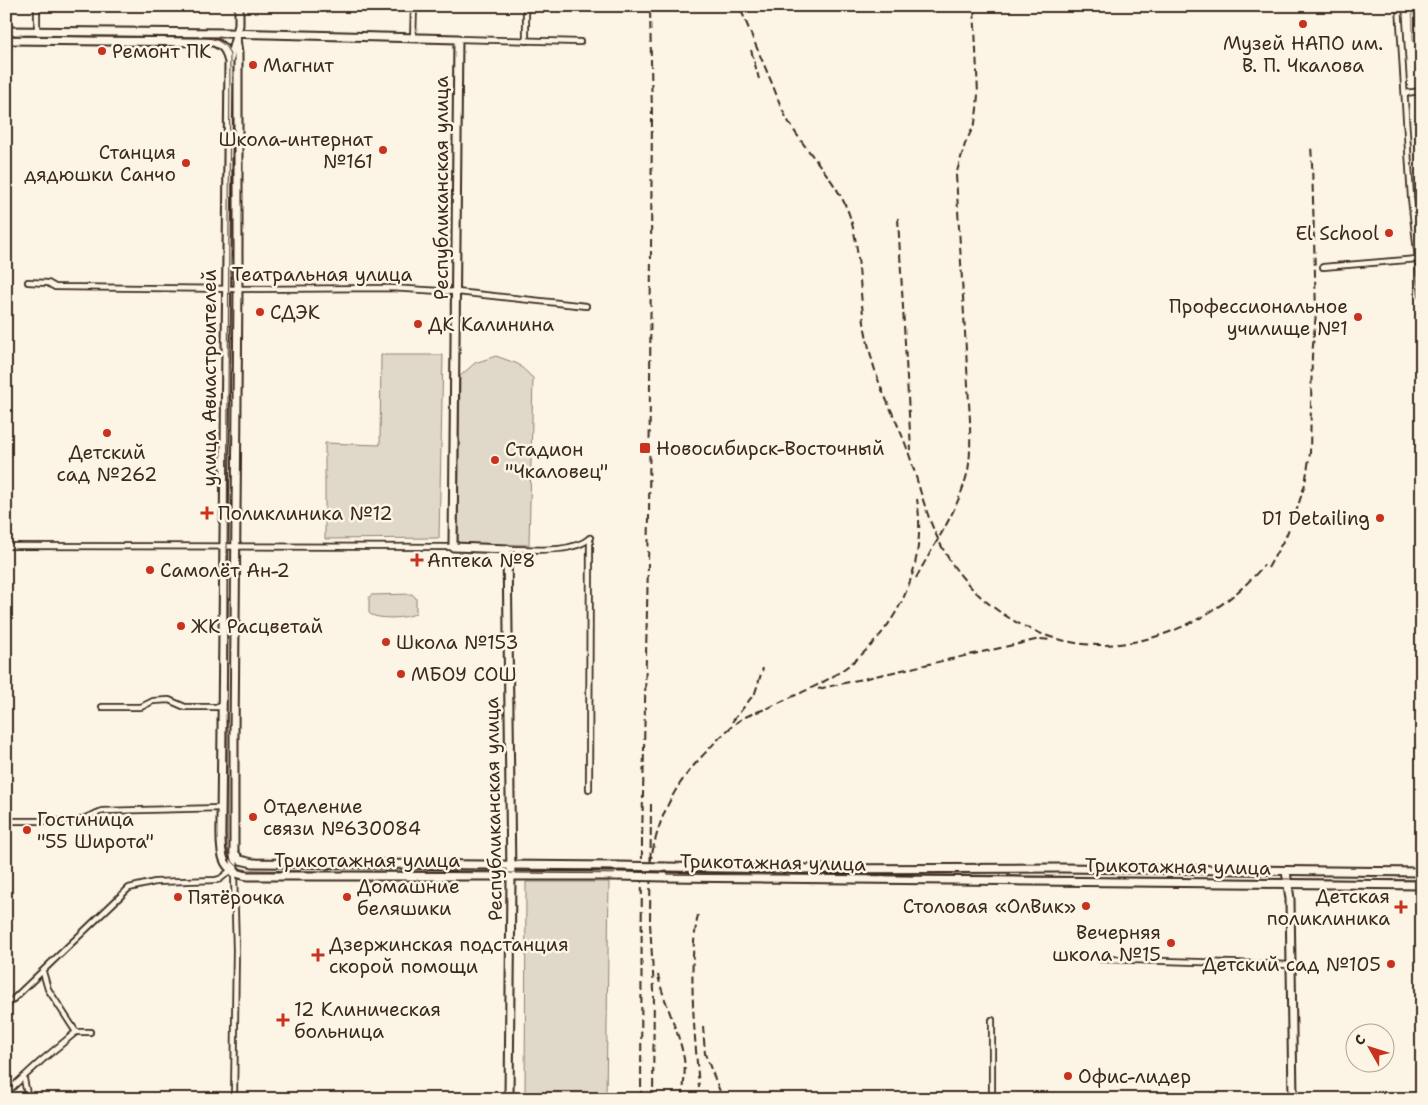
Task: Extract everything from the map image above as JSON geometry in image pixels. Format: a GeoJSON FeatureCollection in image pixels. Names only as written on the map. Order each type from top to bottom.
{"type":"FeatureCollection","features":[{"type":"Feature","properties":{"kind":"main road","name":"улица Авиастроителей"},"geometry":{"type":"LineString","coordinates":[[233,871],[224,860],[221,852],[221,842],[228,62],[239,24],[239,6]]}},
{"type":"Feature","properties":{"kind":"main road"},"geometry":{"type":"LineString","coordinates":[[6,31],[227,33],[236,35],[458,39]]}},
{"type":"Feature","properties":{"kind":"main road"},"geometry":{"type":"LineString","coordinates":[[218,44],[225,43],[236,35]]}},
{"type":"Feature","properties":{"kind":"main road","name":"улица Авиастроителей"},"geometry":{"type":"LineString","coordinates":[[233,871],[238,289],[238,54],[236,35]]}},
{"type":"Feature","properties":{"kind":"main road","name":"Республиканская улица"},"geometry":{"type":"LineString","coordinates":[[453,547],[458,39]]}},
{"type":"Feature","properties":{"kind":"main road"},"geometry":{"type":"LineString","coordinates":[[6,40],[212,42],[226,50],[228,62]]}},
{"type":"Feature","properties":{"kind":"main road"},"geometry":{"type":"LineString","coordinates":[[453,547],[507,549]]}},
{"type":"Feature","properties":{"kind":"main road","name":"Республиканская улица"},"geometry":{"type":"LineString","coordinates":[[507,549],[511,877],[510,1099]]}},
{"type":"Feature","properties":{"kind":"main road"},"geometry":{"type":"LineString","coordinates":[[221,842],[227,848],[234,843]]}},
{"type":"Feature","properties":{"kind":"main road","name":"Трикотажная улица"},"geometry":{"type":"LineString","coordinates":[[234,851],[240,860],[247,862],[510,866],[1061,868],[1422,872]]}},
{"type":"Feature","properties":{"kind":"main road"},"geometry":{"type":"LineString","coordinates":[[384,864],[379,872],[386,877]]}},
{"type":"Feature","properties":{"kind":"main road","name":"Трикотажная улица"},"geometry":{"type":"LineString","coordinates":[[233,871],[248,876],[618,876],[1422,885]]}},
{"type":"Feature","properties":{"kind":"main road"},"geometry":{"type":"LineString","coordinates":[[1286,871],[1289,884],[1292,965],[1293,1099]]}},
{"type":"Feature","properties":{"kind":"street"},"geometry":{"type":"LineString","coordinates":[[37,6],[37,31]]}},
{"type":"Feature","properties":{"kind":"street"},"geometry":{"type":"LineString","coordinates":[[413,39],[414,6]]}},
{"type":"Feature","properties":{"kind":"street"},"geometry":{"type":"LineString","coordinates":[[526,6],[526,41]]}},
{"type":"Feature","properties":{"kind":"street"},"geometry":{"type":"LineString","coordinates":[[1399,6],[1411,198],[1422,295]]}},
{"type":"Feature","properties":{"kind":"street"},"geometry":{"type":"LineString","coordinates":[[458,39],[580,42]]}},
{"type":"Feature","properties":{"kind":"street"},"geometry":{"type":"LineString","coordinates":[[1405,93],[1422,91]]}},
{"type":"Feature","properties":{"kind":"street"},"geometry":{"type":"LineString","coordinates":[[1323,267],[1418,259]]}},
{"type":"Feature","properties":{"kind":"street","name":"Театральная улица"},"geometry":{"type":"LineString","coordinates":[[28,282],[48,283],[55,287],[390,288],[456,292],[586,306]]}},
{"type":"Feature","properties":{"kind":"street"},"geometry":{"type":"LineString","coordinates":[[507,549],[555,549],[584,543],[590,538],[589,788]]}},
{"type":"Feature","properties":{"kind":"street"},"geometry":{"type":"LineString","coordinates":[[6,546],[453,547]]}},
{"type":"Feature","properties":{"kind":"street"},"geometry":{"type":"LineString","coordinates":[[102,707],[140,708],[153,700],[169,700],[185,707],[223,707]]}},
{"type":"Feature","properties":{"kind":"street"},"geometry":{"type":"LineString","coordinates":[[6,821],[78,821],[102,811],[222,808]]}},
{"type":"Feature","properties":{"kind":"street"},"geometry":{"type":"LineString","coordinates":[[6,1006],[129,888],[155,882],[216,880],[233,871],[236,957],[234,1099]]}},
{"type":"Feature","properties":{"kind":"street"},"geometry":{"type":"LineString","coordinates":[[1100,959],[1292,965]]}},
{"type":"Feature","properties":{"kind":"street"},"geometry":{"type":"LineString","coordinates":[[43,972],[48,989],[76,1032]]}},
{"type":"Feature","properties":{"kind":"street"},"geometry":{"type":"LineString","coordinates":[[992,1020],[992,1099]]}},
{"type":"Feature","properties":{"kind":"street"},"geometry":{"type":"LineString","coordinates":[[6,1093],[76,1032],[90,1032]]}},
{"type":"Feature","properties":{"kind":"street"},"geometry":{"type":"LineString","coordinates":[[24,1079],[28,1099]]}},
{"type":"Feature","properties":{"kind":"shaded area"},"geometry":{"type":"Polygon","coordinates":[[[1412,6],[1422,6],[1422,41],[1413,42],[1412,6]]]}},
{"type":"Feature","properties":{"kind":"shaded area"},"geometry":{"type":"Polygon","coordinates":[[[381,355],[443,355],[439,538],[325,539],[325,443],[380,445],[381,355]]]}},
{"type":"Feature","properties":{"kind":"shaded area","name":"Стадион \"Чкаловец\""},"geometry":{"type":"Polygon","coordinates":[[[496,356],[518,364],[533,378],[529,545],[458,543],[460,376],[475,363],[496,356]]]}},
{"type":"Feature","properties":{"kind":"shaded area"},"geometry":{"type":"Polygon","coordinates":[[[412,594],[416,598],[416,613],[412,615],[385,618],[369,613],[369,598],[371,595],[412,594]]]}},
{"type":"Feature","properties":{"kind":"shaded area"},"geometry":{"type":"Polygon","coordinates":[[[526,882],[609,882],[606,1099],[525,1099],[526,882]]]}},
{"type":"Feature","properties":{"kind":"tram line"},"geometry":{"type":"LineString","coordinates":[[6,36],[207,38],[221,43],[230,55],[227,848],[229,856],[239,867],[247,870],[379,872],[1422,880]]}},
{"type":"Feature","properties":{"kind":"railway"},"geometry":{"type":"LineString","coordinates":[[641,1099],[642,841],[649,517],[652,117],[650,6]]}},
{"type":"Feature","properties":{"kind":"railway"},"geometry":{"type":"LineString","coordinates":[[916,578],[953,512],[964,485],[969,464],[970,420],[956,175],[965,144],[975,123],[977,109],[974,6]]}},
{"type":"Feature","properties":{"kind":"railway"},"geometry":{"type":"LineString","coordinates":[[741,10],[786,117],[836,188],[849,214],[856,241],[865,329],[877,375],[905,443],[924,503],[938,539],[951,562],[966,582],[1006,616],[1029,629],[1053,638],[1078,643],[1104,645],[1150,638],[1193,622],[1231,597],[1264,565]]}},
{"type":"Feature","properties":{"kind":"railway"},"geometry":{"type":"LineString","coordinates":[[751,50],[759,79]]}},
{"type":"Feature","properties":{"kind":"railway"},"geometry":{"type":"LineString","coordinates":[[1268,568],[1286,536],[1297,509],[1305,484],[1310,453],[1312,356],[1316,313],[1311,146]]}},
{"type":"Feature","properties":{"kind":"railway"},"geometry":{"type":"LineString","coordinates":[[898,218],[911,450]]}},
{"type":"Feature","properties":{"kind":"railway"},"geometry":{"type":"LineString","coordinates":[[650,864],[663,816],[676,789],[695,764],[719,739],[743,718],[809,689],[847,667],[868,649],[885,628],[900,606],[910,581],[917,555],[919,527],[917,499]]}},
{"type":"Feature","properties":{"kind":"railway"},"geometry":{"type":"LineString","coordinates":[[818,689],[1040,639],[1050,640]]}},
{"type":"Feature","properties":{"kind":"railway"},"geometry":{"type":"LineString","coordinates":[[732,722],[755,693],[763,668]]}},
{"type":"Feature","properties":{"kind":"railway"},"geometry":{"type":"LineString","coordinates":[[651,804],[650,923],[654,990],[653,1099]]}},
{"type":"Feature","properties":{"kind":"railway"},"geometry":{"type":"LineString","coordinates":[[698,915],[692,979],[699,1088]]}},
{"type":"Feature","properties":{"kind":"railway"},"geometry":{"type":"LineString","coordinates":[[658,975],[684,1059],[683,1099]]}},
{"type":"Feature","properties":{"kind":"railway"},"geometry":{"type":"LineString","coordinates":[[703,1026],[705,1054],[723,1099]]}},
{"type":"Feature","properties":{"kind":"place","name":"Музей НАПО им. В. П. Чкалова"},"geometry":{"type":"Point","coordinates":[1303,24]}},
{"type":"Feature","properties":{"kind":"place","name":"Ремонт ПК"},"geometry":{"type":"Point","coordinates":[102,51]}},
{"type":"Feature","properties":{"kind":"place","name":"Магнит"},"geometry":{"type":"Point","coordinates":[253,65]}},
{"type":"Feature","properties":{"kind":"place","name":"Школа-интернат №161"},"geometry":{"type":"Point","coordinates":[383,150]}},
{"type":"Feature","properties":{"kind":"place","name":"Станция дядюшки Санчо"},"geometry":{"type":"Point","coordinates":[186,163]}},
{"type":"Feature","properties":{"kind":"place","name":"El School"},"geometry":{"type":"Point","coordinates":[1389,233]}},
{"type":"Feature","properties":{"kind":"place","name":"СДЭК"},"geometry":{"type":"Point","coordinates":[260,312]}},
{"type":"Feature","properties":{"kind":"place","name":"Профессиональное училище №1"},"geometry":{"type":"Point","coordinates":[1358,317]}},
{"type":"Feature","properties":{"kind":"place","name":"ДК Калинина"},"geometry":{"type":"Point","coordinates":[418,324]}},
{"type":"Feature","properties":{"kind":"place","name":"Детский сад №262"},"geometry":{"type":"Point","coordinates":[107,433]}},
{"type":"Feature","properties":{"kind":"place","name":"Новосибирск-Восточный"},"geometry":{"type":"Point","coordinates":[645,448]}},
{"type":"Feature","properties":{"kind":"place","name":"Стадион \"Чкаловец\""},"geometry":{"type":"Point","coordinates":[495,460]}},
{"type":"Feature","properties":{"kind":"place","name":"Поликлиника №12"},"geometry":{"type":"Point","coordinates":[207,513]}},
{"type":"Feature","properties":{"kind":"place","name":"D1 Detailing"},"geometry":{"type":"Point","coordinates":[1380,518]}},
{"type":"Feature","properties":{"kind":"place","name":"Аптека №8"},"geometry":{"type":"Point","coordinates":[417,560]}},
{"type":"Feature","properties":{"kind":"place","name":"Самолёт Ан-2"},"geometry":{"type":"Point","coordinates":[150,570]}},
{"type":"Feature","properties":{"kind":"place","name":"ЖК Расцветай"},"geometry":{"type":"Point","coordinates":[181,626]}},
{"type":"Feature","properties":{"kind":"place","name":"Школа №153"},"geometry":{"type":"Point","coordinates":[386,642]}},
{"type":"Feature","properties":{"kind":"place","name":"МБОУ СОШ"},"geometry":{"type":"Point","coordinates":[401,674]}},
{"type":"Feature","properties":{"kind":"place","name":"Отделение связи №630084"},"geometry":{"type":"Point","coordinates":[253,817]}},
{"type":"Feature","properties":{"kind":"place","name":"Гостиница \"55 Широта\""},"geometry":{"type":"Point","coordinates":[27,830]}},
{"type":"Feature","properties":{"kind":"place","name":"Пятёрочка"},"geometry":{"type":"Point","coordinates":[178,897]}},
{"type":"Feature","properties":{"kind":"place","name":"Домашние беляшики"},"geometry":{"type":"Point","coordinates":[347,897]}},
{"type":"Feature","properties":{"kind":"place","name":"Столовая «ОлВик»"},"geometry":{"type":"Point","coordinates":[1086,906]}},
{"type":"Feature","properties":{"kind":"place","name":"Детская поликлиника"},"geometry":{"type":"Point","coordinates":[1401,907]}},
{"type":"Feature","properties":{"kind":"place","name":"Вечерняя школа №15"},"geometry":{"type":"Point","coordinates":[1171,943]}},
{"type":"Feature","properties":{"kind":"place","name":"Дзержинская подстанция скорой помощи"},"geometry":{"type":"Point","coordinates":[318,955]}},
{"type":"Feature","properties":{"kind":"place","name":"Детский сад №105"},"geometry":{"type":"Point","coordinates":[1391,964]}},
{"type":"Feature","properties":{"kind":"place","name":"12 Клиническая больница"},"geometry":{"type":"Point","coordinates":[283,1020]}},
{"type":"Feature","properties":{"kind":"place","name":"Офис-лидер"},"geometry":{"type":"Point","coordinates":[1068,1076]}}]}
